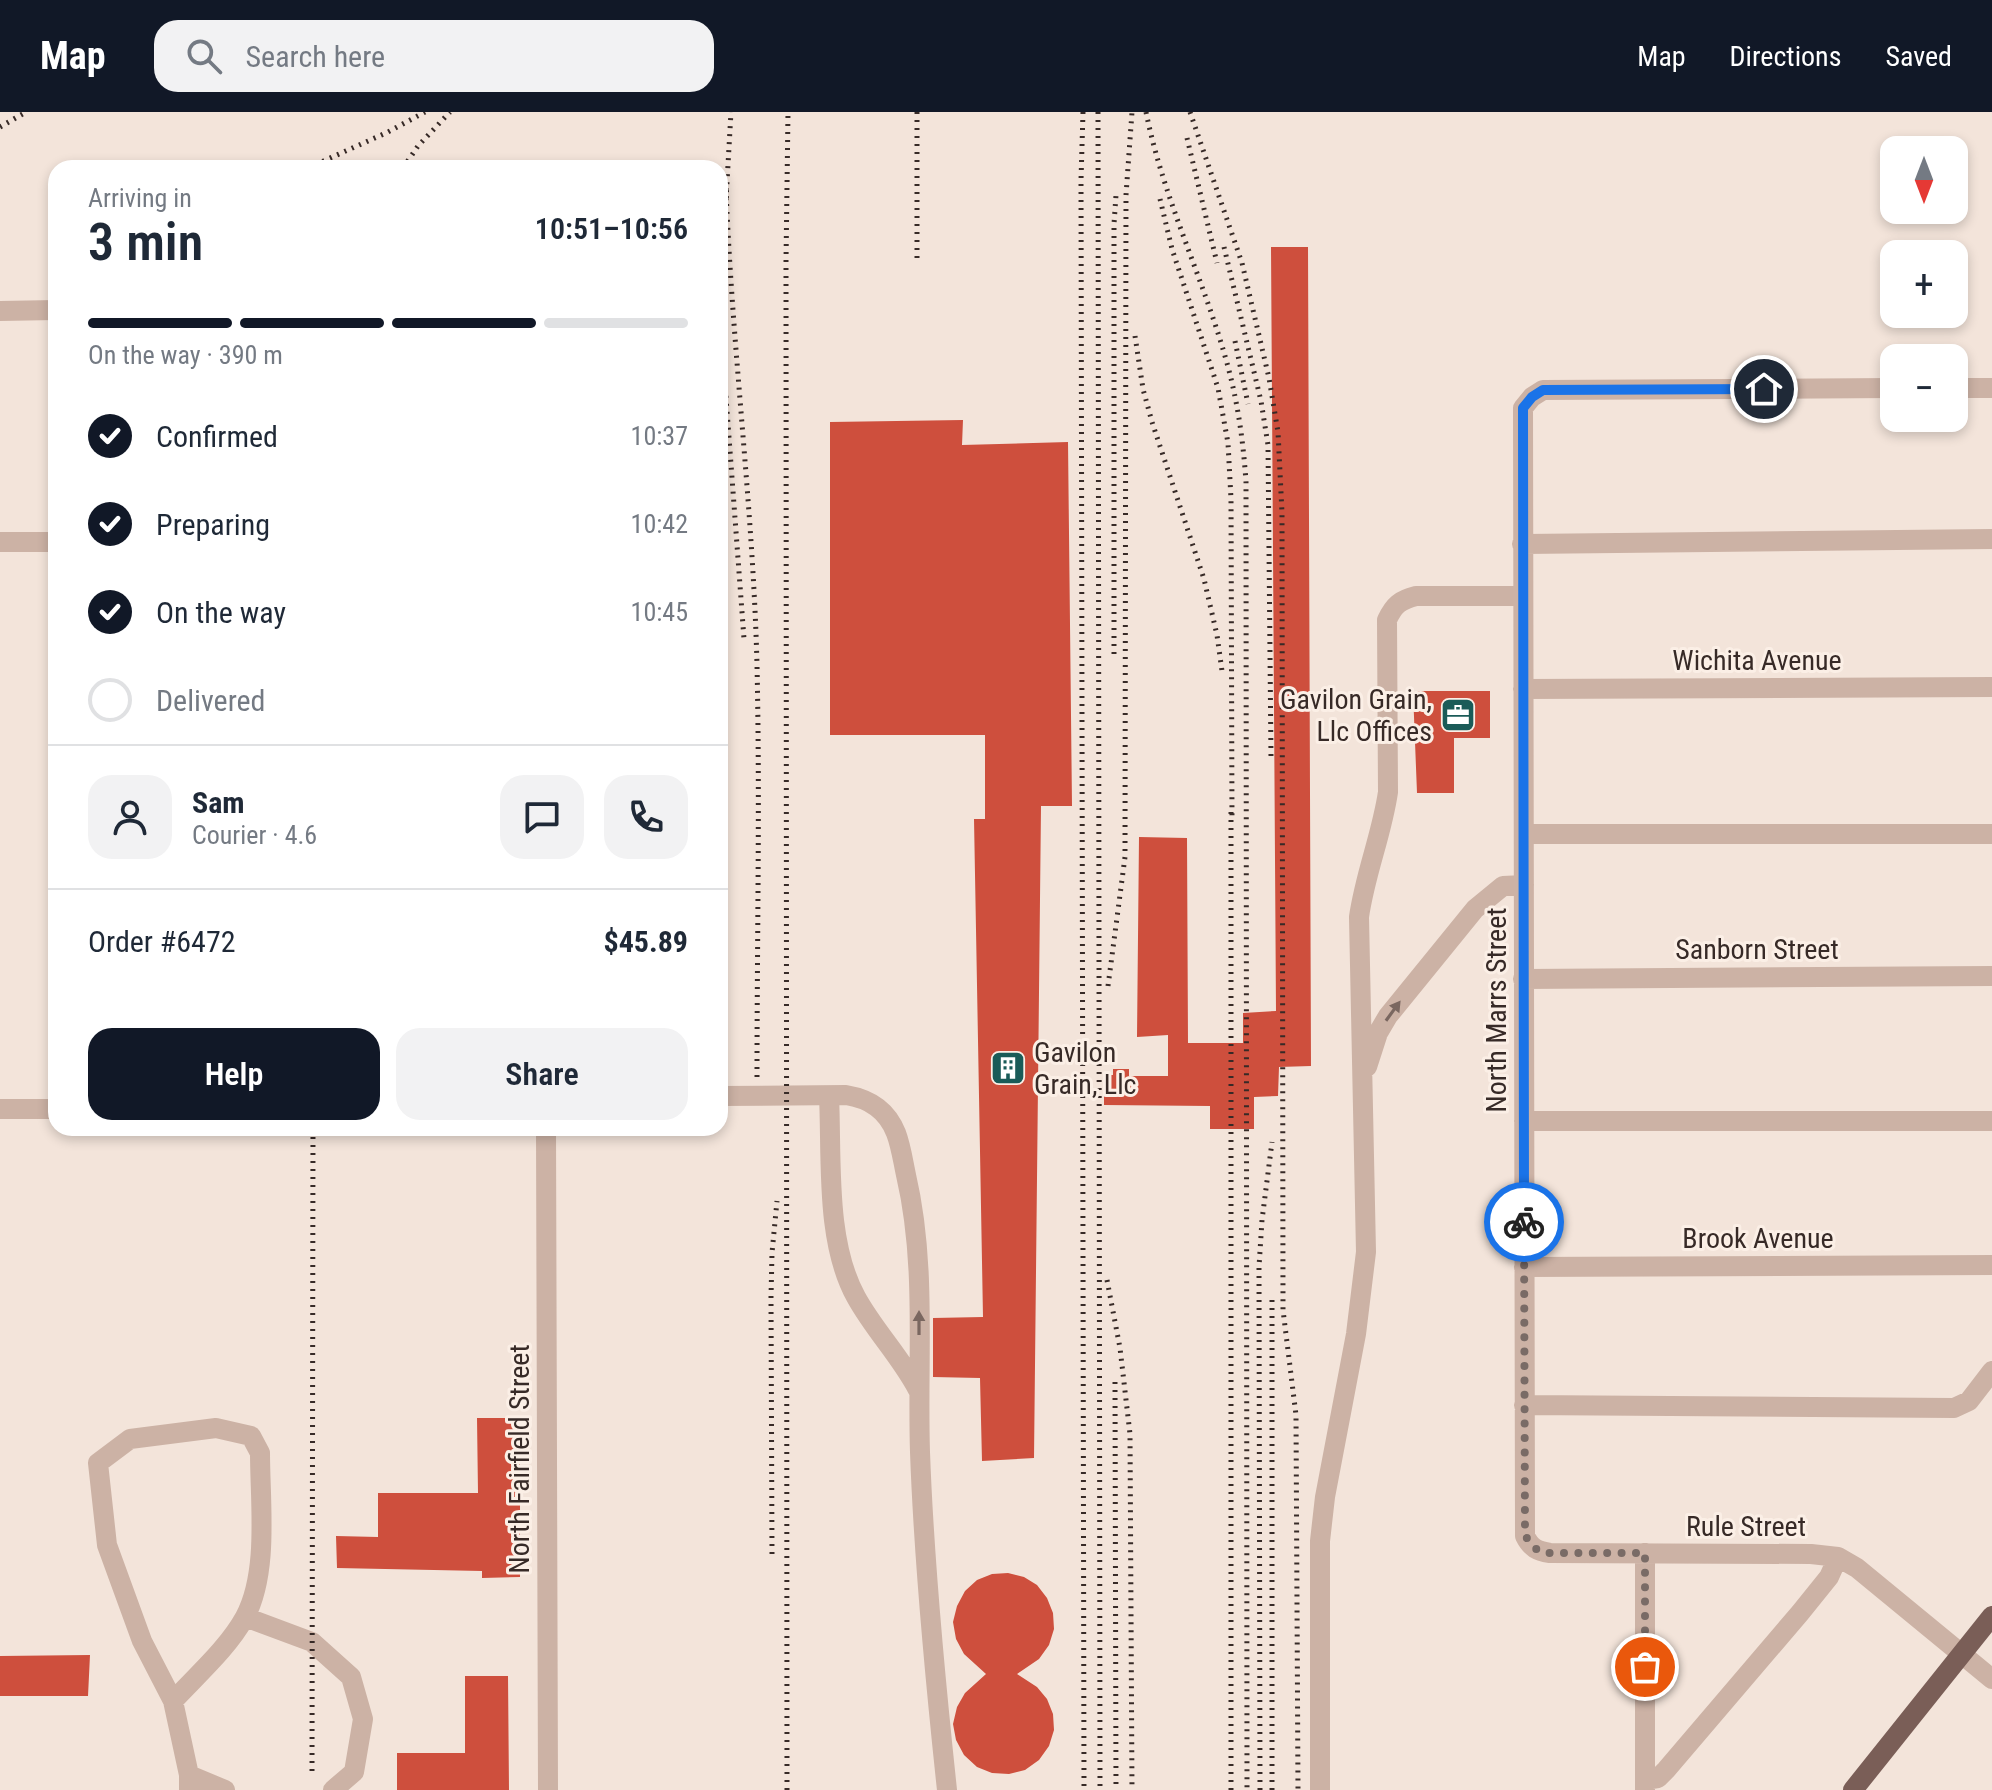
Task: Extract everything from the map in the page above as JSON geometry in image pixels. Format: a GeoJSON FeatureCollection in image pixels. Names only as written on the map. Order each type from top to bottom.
{"type":"FeatureCollection","features":[{"type":"Feature","properties":{"kind":"main road"},"geometry":{"type":"LineString","coordinates":[[1853,1790],[1992,1616]]}},
{"type":"Feature","properties":{"kind":"street"},"geometry":{"type":"LineString","coordinates":[[0,311],[48,310]]}},
{"type":"Feature","properties":{"kind":"street","name":"North Marrs Street"},"geometry":{"type":"LineString","coordinates":[[1524,1476],[1523,408],[1543,390],[1880,388]]}},
{"type":"Feature","properties":{"kind":"street"},"geometry":{"type":"LineString","coordinates":[[1968,388],[1992,388]]}},
{"type":"Feature","properties":{"kind":"street"},"geometry":{"type":"LineString","coordinates":[[1522,544],[1992,539]]}},
{"type":"Feature","properties":{"kind":"street"},"geometry":{"type":"LineString","coordinates":[[0,542],[48,542]]}},
{"type":"Feature","properties":{"kind":"street"},"geometry":{"type":"LineString","coordinates":[[1320,1790],[1320,1541],[1325,1497],[1356,1334],[1366,1252],[1359,917],[1363,884],[1388,792],[1387,620],[1393,607],[1403,599],[1416,596],[1522,596]]}},
{"type":"Feature","properties":{"kind":"street","name":"Wichita Avenue"},"geometry":{"type":"LineString","coordinates":[[1523,689],[1992,687]]}},
{"type":"Feature","properties":{"kind":"street"},"geometry":{"type":"LineString","coordinates":[[1524,834],[1992,834]]}},
{"type":"Feature","properties":{"kind":"street"},"geometry":{"type":"LineString","coordinates":[[1362,1082],[1378,1033],[1388,1016],[1456,932],[1493,892],[1503,886],[1524,885]]}},
{"type":"Feature","properties":{"kind":"street","name":"Sanborn Street"},"geometry":{"type":"LineString","coordinates":[[1523,979],[1992,976]]}},
{"type":"Feature","properties":{"kind":"street"},"geometry":{"type":"LineString","coordinates":[[728,1096],[862,1098],[887,1117],[896,1134],[912,1203],[919,1252],[920,1454],[947,1790]]}},
{"type":"Feature","properties":{"kind":"street"},"geometry":{"type":"LineString","coordinates":[[829,1096],[839,1253],[855,1296],[898,1356],[920,1394]]}},
{"type":"Feature","properties":{"kind":"street"},"geometry":{"type":"LineString","coordinates":[[0,1109],[48,1109]]}},
{"type":"Feature","properties":{"kind":"street"},"geometry":{"type":"LineString","coordinates":[[1524,1121],[1992,1121]]}},
{"type":"Feature","properties":{"kind":"street","name":"North Fairfield Street"},"geometry":{"type":"LineString","coordinates":[[546,1136],[548,1790]]}},
{"type":"Feature","properties":{"kind":"street","name":"Brook Avenue"},"geometry":{"type":"LineString","coordinates":[[1524,1267],[1992,1265]]}},
{"type":"Feature","properties":{"kind":"street"},"geometry":{"type":"LineString","coordinates":[[1524,1405],[1954,1408],[1969,1401],[1992,1371]]}},
{"type":"Feature","properties":{"kind":"street"},"geometry":{"type":"LineString","coordinates":[[173,1701],[226,1643],[245,1617],[259,1573],[260,1453],[251,1436],[216,1428],[130,1439],[98,1463],[107,1545],[142,1641],[173,1701],[189,1782],[225,1790]]}},
{"type":"Feature","properties":{"kind":"street","name":"Rule Street"},"geometry":{"type":"LineString","coordinates":[[1524,1476],[1525,1536],[1538,1551],[1811,1554],[1838,1557],[1857,1568],[1992,1679]]}},
{"type":"Feature","properties":{"kind":"street"},"geometry":{"type":"LineString","coordinates":[[1645,1553],[1645,1785],[1666,1770],[1758,1666],[1829,1577],[1838,1557]]}},
{"type":"Feature","properties":{"kind":"street"},"geometry":{"type":"LineString","coordinates":[[245,1617],[312,1642],[351,1677],[363,1719],[357,1759],[354,1772],[333,1790]]}},
{"type":"Feature","properties":{"kind":"building"},"geometry":{"type":"Polygon","coordinates":[[[1271,247],[1308,247],[1311,1066],[1279,1067],[1278,1096],[1254,1097],[1254,1129],[1210,1129],[1210,1106],[1104,1105],[1104,1075],[1113,1075],[1113,1069],[1129,1069],[1129,1076],[1168,1076],[1168,1035],[1137,1037],[1139,837],[1187,838],[1188,1043],[1243,1043],[1243,1013],[1276,1011],[1271,247]]]}},
{"type":"Feature","properties":{"kind":"building"},"geometry":{"type":"Polygon","coordinates":[[[963,420],[962,445],[1068,442],[1072,806],[1041,806],[1034,1458],[982,1461],[980,1378],[933,1377],[933,1318],[983,1317],[974,819],[985,819],[985,735],[830,735],[830,422],[963,420]]]}},
{"type":"Feature","properties":{"kind":"building"},"geometry":{"type":"Polygon","coordinates":[[[1413,691],[1490,691],[1490,738],[1454,738],[1454,793],[1417,793],[1413,691]]]}},
{"type":"Feature","properties":{"kind":"building"},"geometry":{"type":"Polygon","coordinates":[[[477,1418],[520,1418],[520,1577],[482,1578],[482,1571],[337,1568],[336,1536],[378,1537],[378,1493],[478,1493],[477,1418]]]}},
{"type":"Feature","properties":{"kind":"building"},"geometry":{"type":"Polygon","coordinates":[[[1008,1573],[1024,1577],[1037,1585],[1053,1613],[1054,1629],[1049,1645],[1039,1659],[1017,1674],[1037,1687],[1047,1699],[1053,1714],[1054,1730],[1049,1746],[1039,1760],[1025,1770],[1009,1774],[992,1773],[977,1767],[964,1755],[956,1740],[953,1724],[957,1707],[965,1693],[986,1674],[964,1654],[956,1639],[953,1622],[957,1606],[965,1591],[977,1580],[992,1574],[1008,1573]]]}},
{"type":"Feature","properties":{"kind":"building"},"geometry":{"type":"Polygon","coordinates":[[[90,1655],[88,1696],[0,1696],[0,1656],[90,1655]]]}},
{"type":"Feature","properties":{"kind":"building"},"geometry":{"type":"Polygon","coordinates":[[[465,1676],[508,1676],[509,1790],[397,1790],[397,1753],[465,1753],[465,1676]]]}},
{"type":"Feature","properties":{"kind":"railway"},"geometry":{"type":"LineString","coordinates":[[0,127],[26,112]]}},
{"type":"Feature","properties":{"kind":"railway"},"geometry":{"type":"LineString","coordinates":[[326,160],[425,112]]}},
{"type":"Feature","properties":{"kind":"railway"},"geometry":{"type":"LineString","coordinates":[[408,160],[450,112]]}},
{"type":"Feature","properties":{"kind":"railway"},"geometry":{"type":"LineString","coordinates":[[728,165],[731,112]]}},
{"type":"Feature","properties":{"kind":"railway"},"geometry":{"type":"LineString","coordinates":[[787,1790],[788,112]]}},
{"type":"Feature","properties":{"kind":"railway"},"geometry":{"type":"LineString","coordinates":[[917,112],[917,260]]}},
{"type":"Feature","properties":{"kind":"railway"},"geometry":{"type":"LineString","coordinates":[[1083,112],[1084,1790]]}},
{"type":"Feature","properties":{"kind":"railway"},"geometry":{"type":"LineString","coordinates":[[1098,112],[1100,1790]]}},
{"type":"Feature","properties":{"kind":"railway"},"geometry":{"type":"LineString","coordinates":[[1108,986],[1125,857],[1126,195],[1132,112]]}},
{"type":"Feature","properties":{"kind":"railway"},"geometry":{"type":"LineString","coordinates":[[1146,112],[1162,174],[1229,371],[1239,418],[1246,482],[1247,1790]]}},
{"type":"Feature","properties":{"kind":"railway"},"geometry":{"type":"LineString","coordinates":[[1190,112],[1242,263],[1269,378],[1278,432],[1282,513],[1283,1310],[1296,1415],[1298,1790]]}},
{"type":"Feature","properties":{"kind":"railway"},"geometry":{"type":"LineString","coordinates":[[1187,138],[1217,263]]}},
{"type":"Feature","properties":{"kind":"railway"},"geometry":{"type":"LineString","coordinates":[[1114,654],[1116,195]]}},
{"type":"Feature","properties":{"kind":"railway"},"geometry":{"type":"LineString","coordinates":[[1160,199],[1172,249],[1218,388],[1228,443],[1231,499],[1232,821]]}},
{"type":"Feature","properties":{"kind":"railway"},"geometry":{"type":"LineString","coordinates":[[728,222],[755,605],[757,1077]]}},
{"type":"Feature","properties":{"kind":"railway"},"geometry":{"type":"LineString","coordinates":[[1224,247],[1261,401],[1268,445],[1271,758]]}},
{"type":"Feature","properties":{"kind":"railway"},"geometry":{"type":"LineString","coordinates":[[1135,336],[1143,389],[1152,422],[1204,579],[1222,671]]}},
{"type":"Feature","properties":{"kind":"railway"},"geometry":{"type":"LineString","coordinates":[[1235,341],[1248,404]]}},
{"type":"Feature","properties":{"kind":"railway"},"geometry":{"type":"LineString","coordinates":[[728,424],[744,639]]}},
{"type":"Feature","properties":{"kind":"railway"},"geometry":{"type":"LineString","coordinates":[[1231,810],[1231,1790]]}},
{"type":"Feature","properties":{"kind":"railway"},"geometry":{"type":"LineString","coordinates":[[312,1771],[313,1136]]}},
{"type":"Feature","properties":{"kind":"railway"},"geometry":{"type":"LineString","coordinates":[[1260,1790],[1259,1267],[1272,1142]]}},
{"type":"Feature","properties":{"kind":"railway"},"geometry":{"type":"LineString","coordinates":[[772,1554],[771,1297],[777,1201]]}},
{"type":"Feature","properties":{"kind":"railway"},"geometry":{"type":"LineString","coordinates":[[1107,1280],[1120,1348],[1130,1434],[1132,1790]]}},
{"type":"Feature","properties":{"kind":"railway"},"geometry":{"type":"LineString","coordinates":[[1272,1294],[1272,1790]]}},
{"type":"Feature","properties":{"kind":"railway"},"geometry":{"type":"LineString","coordinates":[[1115,1382],[1116,1790]]}},
{"type":"Feature","properties":{"kind":"way so far"},"geometry":{"type":"LineString","coordinates":[[1524,1222],[1525,1536],[1538,1551],[1550,1553],[1645,1553],[1645,1667]]}},
{"type":"Feature","properties":{"kind":"place","name":"Gavilon Grain, Llc Offices"},"geometry":{"type":"Point","coordinates":[1458,715]}},
{"type":"Feature","properties":{"kind":"place","name":"Gavilon Grain, Llc"},"geometry":{"type":"Point","coordinates":[1008,1068]}},
{"type":"Feature","properties":{"kind":"route"},"geometry":{"type":"LineString","coordinates":[[1524,1222],[1523,408],[1543,390],[1764,389]]}}]}
